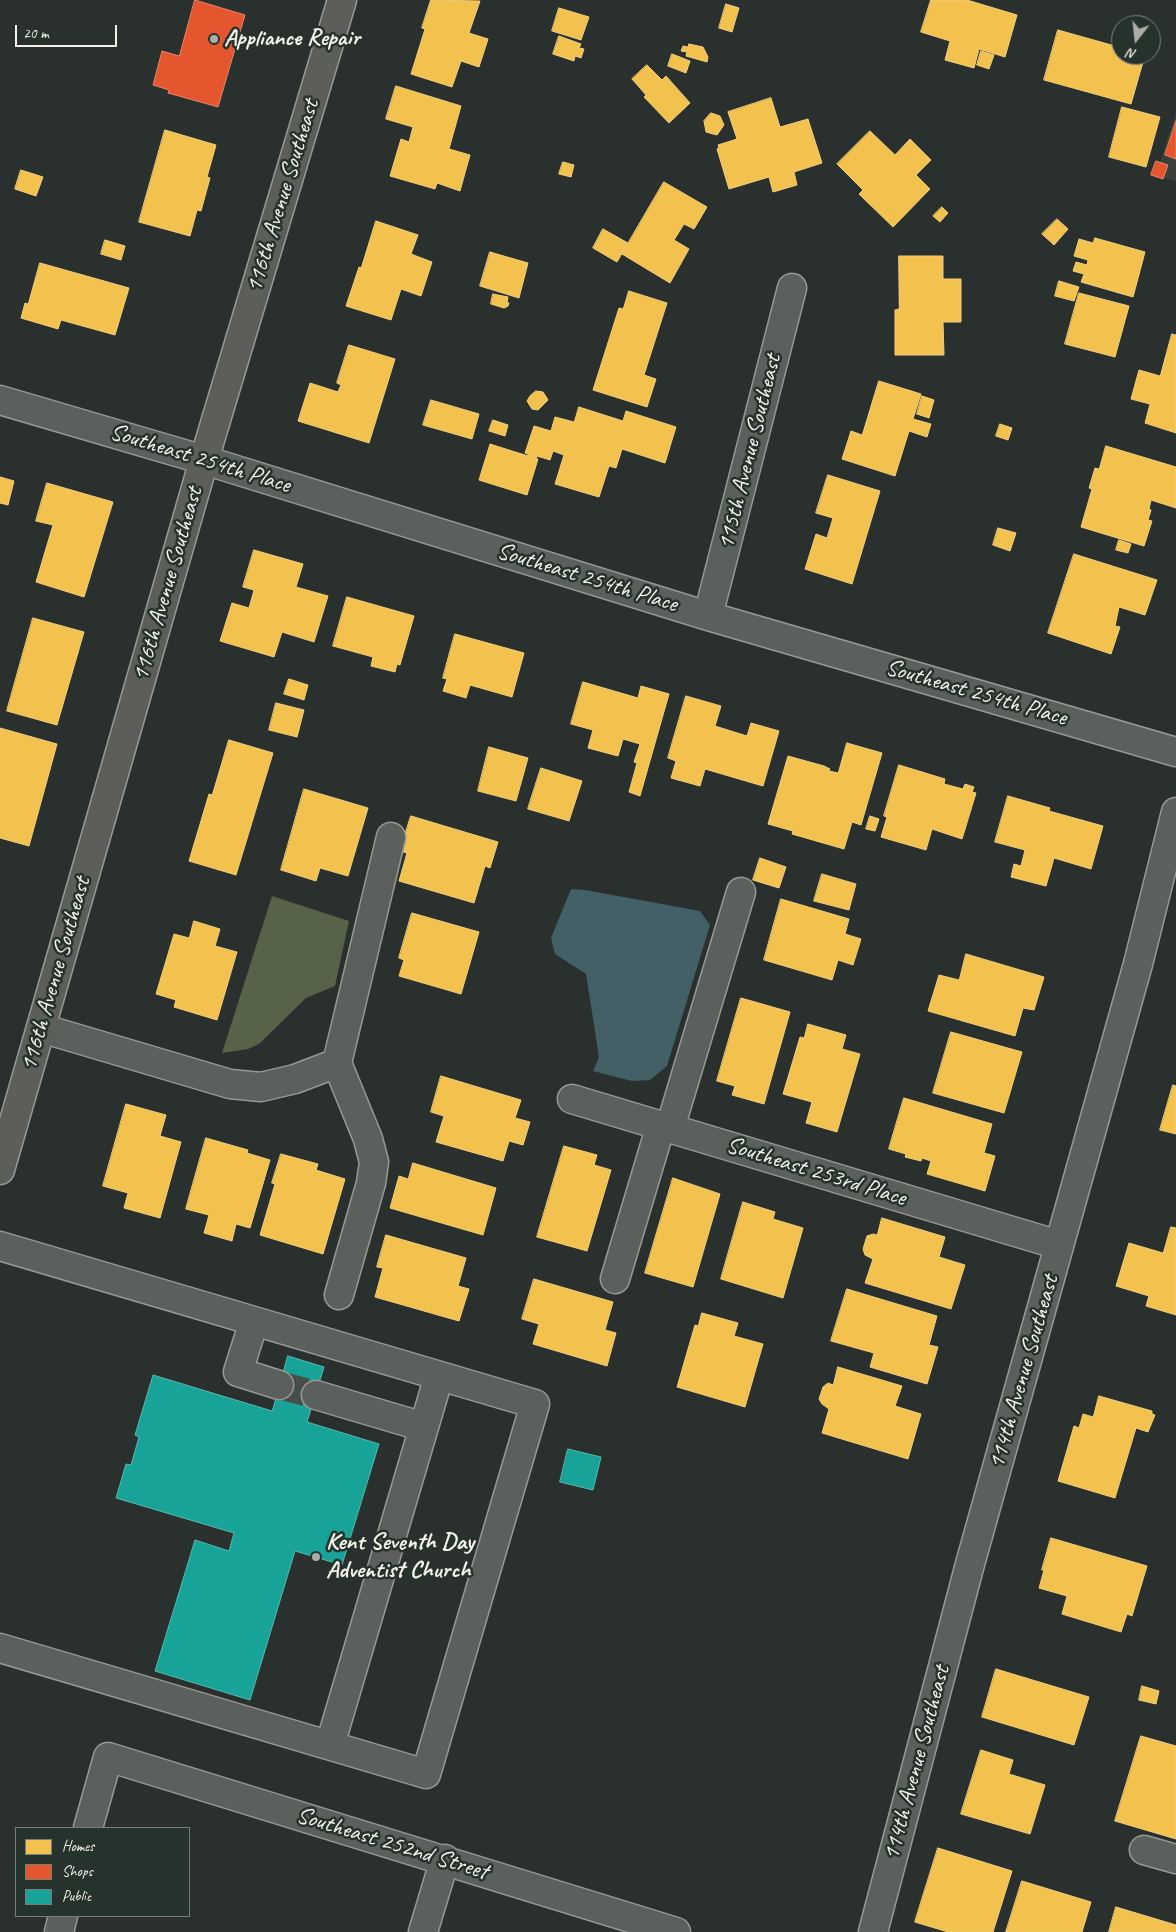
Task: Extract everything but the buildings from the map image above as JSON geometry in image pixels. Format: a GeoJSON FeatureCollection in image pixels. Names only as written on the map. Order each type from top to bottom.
{"type":"FeatureCollection","features":[{"type":"Feature","properties":{"kind":"main road","name":"116th Avenue Southeast"},"geometry":{"type":"LineString","coordinates":[[0,1170],[204,460],[342,0]]}},
{"type":"Feature","properties":{"kind":"street","name":"115th Avenue Southeast"},"geometry":{"type":"LineString","coordinates":[[708,616],[792,288]]}},
{"type":"Feature","properties":{"kind":"street","name":"Southeast 254th Place"},"geometry":{"type":"LineString","coordinates":[[0,400],[204,460],[708,616],[1176,752]]}},
{"type":"Feature","properties":{"kind":"street","name":"114th Avenue Southeast"},"geometry":{"type":"LineString","coordinates":[[872,1932],[970,1564],[1138,964],[1176,812]]}},
{"type":"Feature","properties":{"kind":"street"},"geometry":{"type":"LineString","coordinates":[[339,1295],[371,1183],[374,1162],[368,1139],[338,1063],[391,837]]}},
{"type":"Feature","properties":{"kind":"street"},"geometry":{"type":"LineString","coordinates":[[615,1279],[741,892]]}},
{"type":"Feature","properties":{"kind":"street"},"geometry":{"type":"LineString","coordinates":[[41,1028],[230,1084],[261,1087],[295,1079],[338,1063]]}},
{"type":"Feature","properties":{"kind":"street","name":"Southeast 253rd Place"},"geometry":{"type":"LineString","coordinates":[[572,1098],[1059,1245]]}},
{"type":"Feature","properties":{"kind":"street"},"geometry":{"type":"LineString","coordinates":[[0,1246],[535,1404],[426,1774],[0,1648]]}},
{"type":"Feature","properties":{"kind":"street"},"geometry":{"type":"LineString","coordinates":[[254,1321],[238,1372],[279,1385]]}},
{"type":"Feature","properties":{"kind":"street"},"geometry":{"type":"LineString","coordinates":[[330,1745],[439,1376]]}},
{"type":"Feature","properties":{"kind":"street"},"geometry":{"type":"LineString","coordinates":[[316,1395],[424,1428]]}},
{"type":"Feature","properties":{"kind":"street","name":"Southeast 252nd Street"},"geometry":{"type":"LineString","coordinates":[[88,1827],[108,1757],[676,1932]]}},
{"type":"Feature","properties":{"kind":"street"},"geometry":{"type":"LineString","coordinates":[[1144,1850],[1176,1859]]}},
{"type":"Feature","properties":{"kind":"street"},"geometry":{"type":"LineString","coordinates":[[423,1932],[445,1860]]}},
{"type":"Feature","properties":{"kind":"street"},"geometry":{"type":"LineString","coordinates":[[59,1932],[63,1917]]}},
{"type":"Feature","properties":{"kind":"shaded area"},"geometry":{"type":"Polygon","coordinates":[[[1176,112],[1176,181],[1156,175],[1176,112]]]}},
{"type":"Feature","properties":{"kind":"green space"},"geometry":{"type":"Polygon","coordinates":[[[272,896],[349,921],[335,986],[306,998],[259,1044],[248,1049],[222,1053],[272,896]]]}},
{"type":"Feature","properties":{"kind":"water"},"geometry":{"type":"Polygon","coordinates":[[[571,889],[700,911],[710,925],[667,1066],[650,1080],[632,1081],[593,1071],[599,1057],[586,974],[555,954],[551,938],[571,889]]]}},
{"type":"Feature","properties":{"kind":"tunnel"},"geometry":{"type":"LineString","coordinates":[[279,1385],[316,1395]]}},
{"type":"Feature","properties":{"kind":"place","name":"Appliance Repair"},"geometry":{"type":"Point","coordinates":[214,39]}},
{"type":"Feature","properties":{"kind":"place","name":"Kent Seventh Day Adventist Church"},"geometry":{"type":"Point","coordinates":[316,1557]}}]}
